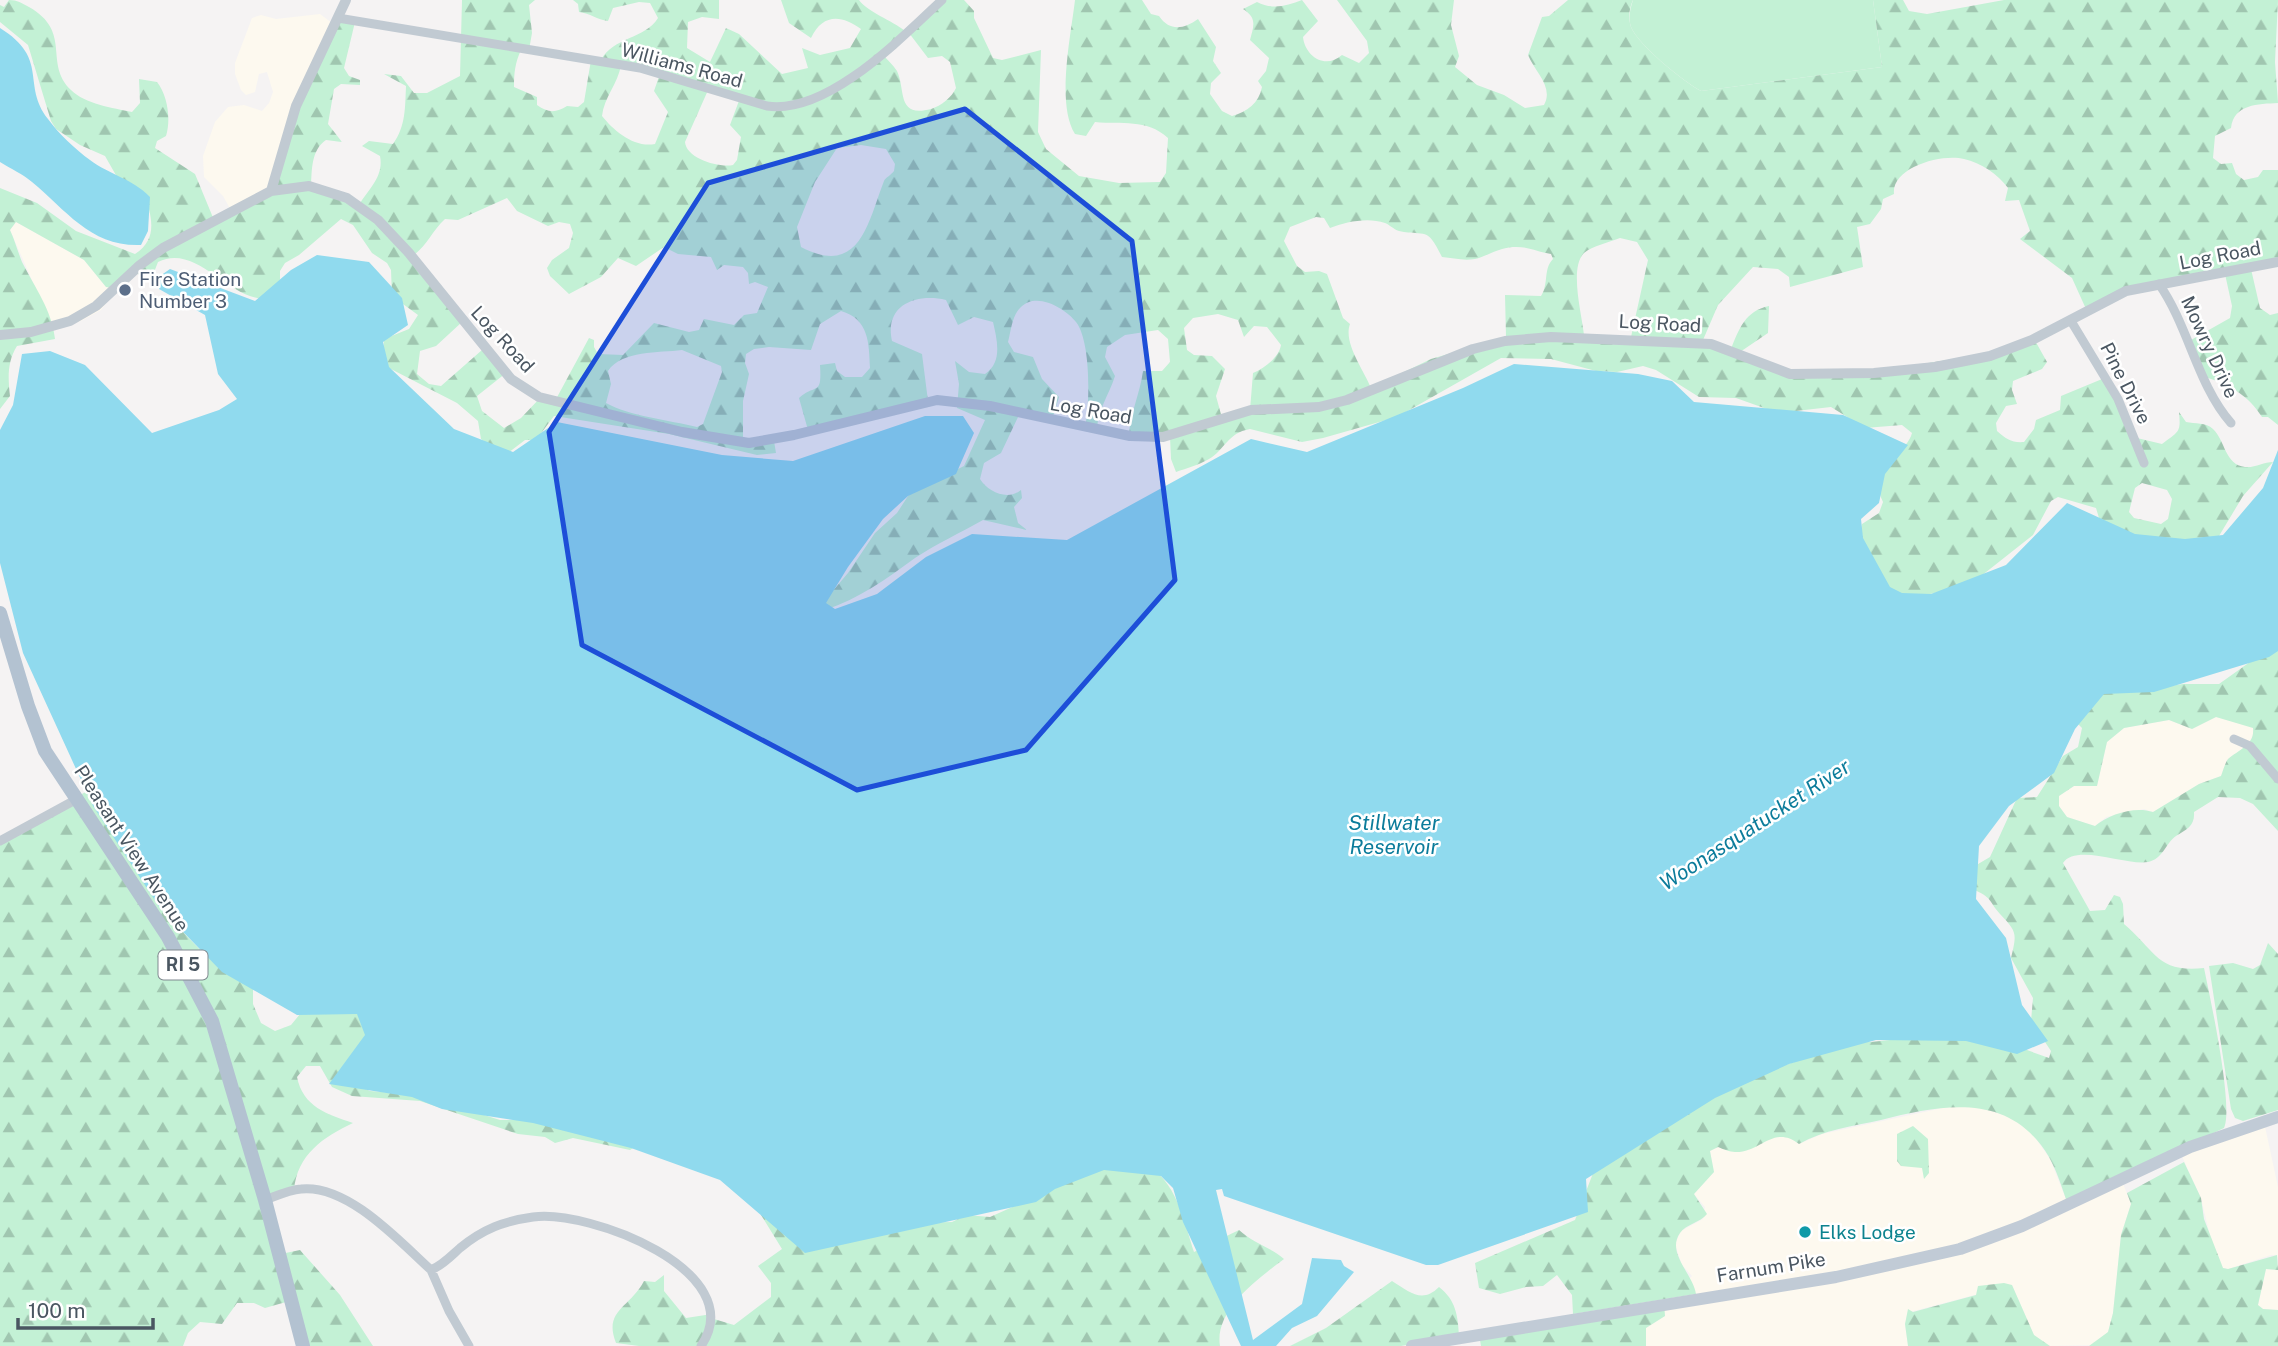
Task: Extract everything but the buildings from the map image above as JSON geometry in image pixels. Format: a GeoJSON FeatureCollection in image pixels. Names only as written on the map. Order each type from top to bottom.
{"type":"FeatureCollection","features":[{"type":"Feature","properties":{"kind":"main road","name":"Pleasant View Avenue"},"geometry":{"type":"LineString","coordinates":[[0,613],[28,706],[45,751],[168,937],[212,1021],[265,1200],[303,1346]]}},
{"type":"Feature","properties":{"kind":"main road","name":"Farnum Pike"},"geometry":{"type":"LineString","coordinates":[[1412,1346],[1836,1277],[1960,1249],[2022,1226],[2190,1147],[2278,1117]]}},
{"type":"Feature","properties":{"kind":"street"},"geometry":{"type":"LineString","coordinates":[[271,191],[296,106],[310,70],[346,0]]}},
{"type":"Feature","properties":{"kind":"street","name":"Williams Road"},"geometry":{"type":"LineString","coordinates":[[338,18],[640,68],[767,106],[797,107],[825,95],[893,43],[942,0]]}},
{"type":"Feature","properties":{"kind":"street","name":"Log Road"},"geometry":{"type":"LineString","coordinates":[[0,335],[31,332],[70,321],[96,306],[140,265],[163,248],[271,191],[309,186],[347,198],[378,220],[409,253],[511,379],[539,397],[682,432],[750,443],[937,400],[980,405],[1130,436],[1163,437],[1251,410],[1319,407],[1338,402],[1473,349],[1505,341],[1551,337],[1711,344],[1790,374],[1874,373],[1935,367],[1990,356],[2071,321],[2126,291],[2278,262]]}},
{"type":"Feature","properties":{"kind":"street","name":"Mowry Drive"},"geometry":{"type":"LineString","coordinates":[[2159,284],[2178,315],[2218,408],[2231,423]]}},
{"type":"Feature","properties":{"kind":"street","name":"Pine Drive"},"geometry":{"type":"LineString","coordinates":[[2071,321],[2118,399],[2144,463]]}},
{"type":"Feature","properties":{"kind":"street"},"geometry":{"type":"LineString","coordinates":[[2234,739],[2250,746],[2278,779]]}},
{"type":"Feature","properties":{"kind":"street"},"geometry":{"type":"LineString","coordinates":[[0,841],[77,799]]}},
{"type":"Feature","properties":{"kind":"street"},"geometry":{"type":"LineString","coordinates":[[265,1200],[303,1189],[336,1196],[398,1236],[431,1270],[449,1311],[469,1346]]}},
{"type":"Feature","properties":{"kind":"street"},"geometry":{"type":"LineString","coordinates":[[431,1270],[481,1232],[500,1223],[547,1216],[582,1222],[637,1242],[690,1272],[709,1300],[712,1313],[711,1328],[702,1346]]}},
{"type":"Feature","properties":{"kind":"highlighted area"},"geometry":{"type":"Polygon","coordinates":[[[965,109],[1132,241],[1175,580],[1026,750],[857,790],[582,645],[549,432],[708,183],[965,109]]]}},
{"type":"Feature","properties":{"kind":"shaded area"},"geometry":{"type":"Polygon","coordinates":[[[320,14],[336,26],[273,191],[232,212],[223,196],[204,177],[203,156],[215,122],[228,107],[244,105],[262,111],[273,92],[267,72],[259,74],[255,92],[246,95],[241,90],[235,74],[235,63],[252,18],[261,15],[276,19],[320,14]]]}},
{"type":"Feature","properties":{"kind":"shaded area"},"geometry":{"type":"Polygon","coordinates":[[[16,222],[84,260],[106,287],[119,286],[101,310],[81,321],[54,330],[10,230],[16,222]]]}},
{"type":"Feature","properties":{"kind":"shaded area"},"geometry":{"type":"Polygon","coordinates":[[[2216,717],[2253,727],[2254,734],[2249,744],[2227,760],[2221,776],[2199,784],[2153,812],[2144,809],[2106,817],[2095,826],[2067,817],[2059,806],[2059,796],[2074,786],[2097,786],[2107,742],[2124,728],[2169,720],[2192,729],[2216,717]]]}},
{"type":"Feature","properties":{"kind":"shaded area"},"geometry":{"type":"Polygon","coordinates":[[[1952,1106],[1977,1107],[2008,1116],[2032,1133],[2050,1159],[2067,1202],[2122,1181],[2131,1204],[2121,1235],[2113,1313],[2108,1332],[2094,1345],[2048,1346],[2034,1335],[2012,1285],[1910,1312],[1905,1324],[1908,1346],[1646,1346],[1646,1328],[1665,1316],[1664,1304],[1692,1276],[1682,1265],[1675,1244],[1681,1231],[1703,1219],[1705,1207],[1694,1194],[1714,1172],[1710,1151],[1718,1147],[1737,1152],[1779,1135],[1789,1137],[1799,1144],[1822,1134],[1952,1106]]]}},
{"type":"Feature","properties":{"kind":"shaded area"},"geometry":{"type":"Polygon","coordinates":[[[2264,1122],[2278,1187],[2278,1260],[2277,1255],[2271,1255],[2228,1269],[2223,1268],[2211,1240],[2201,1198],[2181,1154],[2264,1122]]]}},
{"type":"Feature","properties":{"kind":"shaded area"},"geometry":{"type":"Polygon","coordinates":[[[2266,1269],[2278,1270],[2278,1310],[2263,1309],[2258,1305],[2266,1269]]]}},
{"type":"Feature","properties":{"kind":"green space"},"geometry":{"type":"Polygon","coordinates":[[[9,0],[19,2],[42,17],[54,37],[63,80],[84,99],[132,112],[140,103],[139,79],[157,82],[168,108],[168,123],[166,136],[157,141],[155,148],[195,174],[214,220],[273,191],[295,113],[340,18],[355,22],[344,68],[349,76],[360,80],[360,85],[341,84],[334,89],[328,124],[342,142],[326,140],[317,149],[311,186],[359,205],[375,182],[381,163],[380,156],[362,146],[369,141],[393,144],[404,116],[406,86],[384,74],[401,76],[414,93],[427,93],[460,76],[462,0],[535,0],[529,5],[532,33],[529,50],[521,50],[515,68],[514,87],[537,97],[537,105],[552,111],[567,106],[578,107],[584,102],[591,60],[601,60],[606,52],[645,30],[658,18],[650,3],[639,2],[613,8],[608,21],[579,12],[578,4],[573,0],[719,0],[719,19],[702,17],[688,22],[687,48],[710,62],[726,28],[739,34],[782,74],[808,68],[802,48],[820,55],[850,48],[861,29],[846,21],[833,19],[821,24],[811,38],[789,23],[781,0],[859,0],[867,8],[905,31],[882,54],[897,71],[907,106],[920,111],[942,103],[956,88],[950,62],[942,56],[928,58],[909,33],[939,0],[964,0],[974,11],[974,18],[993,58],[1002,60],[1041,50],[1038,132],[1046,149],[1079,176],[1119,183],[1160,182],[1166,173],[1168,138],[1151,127],[1124,123],[1095,122],[1086,136],[1075,134],[1066,105],[1066,69],[1075,0],[1142,0],[1151,14],[1159,16],[1172,27],[1182,27],[1198,19],[1216,47],[1213,61],[1221,73],[1211,83],[1210,94],[1222,111],[1232,116],[1243,112],[1258,98],[1262,87],[1258,81],[1266,71],[1269,58],[1250,40],[1253,22],[1243,9],[1257,2],[1280,6],[1302,0],[1318,21],[1303,37],[1312,55],[1317,59],[1329,61],[1342,55],[1359,63],[1369,53],[1367,41],[1337,0],[1454,0],[1451,25],[1459,56],[1455,67],[1477,85],[1504,95],[1525,108],[1544,105],[1546,98],[1545,86],[1528,55],[1542,17],[1549,16],[1568,0],[1633,0],[1629,20],[1635,35],[1662,62],[1701,91],[1882,67],[1873,0],[1903,0],[1909,11],[1927,14],[2004,0],[2278,0],[2275,62],[2278,103],[2248,107],[2237,114],[2231,128],[2215,136],[2213,158],[2221,164],[2232,163],[2236,174],[2244,180],[2258,177],[2263,170],[2278,170],[2278,263],[2251,269],[2260,308],[2270,315],[2278,313],[2278,425],[2268,417],[2262,417],[2238,392],[2205,377],[2191,340],[2230,318],[2232,306],[2225,274],[2132,290],[2086,309],[2072,278],[2020,239],[2030,231],[2019,200],[2005,201],[2008,188],[1999,178],[1983,166],[1964,159],[1932,160],[1909,169],[1901,176],[1895,184],[1894,194],[1883,199],[1881,209],[1870,224],[1857,227],[1863,267],[1790,287],[1789,277],[1778,269],[1753,267],[1718,305],[1703,340],[1731,349],[1740,328],[1749,317],[1761,308],[1769,306],[1768,333],[1740,352],[1784,371],[1876,371],[1993,353],[2033,337],[2047,362],[2042,369],[2013,381],[2012,390],[2017,404],[2006,406],[1996,423],[1997,431],[2009,440],[2024,442],[2034,429],[2036,420],[2060,410],[2061,396],[2107,377],[2137,438],[2162,444],[2178,431],[2179,412],[2186,422],[2204,424],[2213,429],[2229,457],[2238,465],[2249,467],[2273,462],[2243,496],[2219,536],[2167,552],[2099,518],[2096,508],[2058,497],[2051,501],[2033,535],[1971,584],[1898,602],[1859,540],[1862,524],[1879,513],[1883,502],[1879,490],[1883,471],[1909,441],[1912,433],[1902,425],[1865,428],[1831,407],[1778,413],[1736,398],[1699,397],[1656,370],[1643,366],[1617,372],[1596,371],[1551,359],[1501,358],[1397,417],[1302,442],[1250,429],[1236,434],[1209,459],[1176,472],[1171,459],[1170,437],[1129,435],[1143,371],[1162,371],[1170,362],[1168,339],[1158,330],[1125,335],[1107,347],[1105,357],[1115,376],[1097,429],[1085,427],[1088,373],[1081,331],[1076,322],[1058,307],[1035,301],[1018,310],[1008,342],[1014,352],[1033,357],[1042,379],[1059,397],[1052,420],[1019,415],[1001,453],[984,463],[980,479],[988,488],[999,494],[1010,495],[1021,490],[1022,498],[1014,507],[1018,523],[1027,530],[983,520],[923,553],[861,594],[825,610],[820,606],[848,573],[875,533],[897,513],[910,493],[964,466],[985,420],[957,408],[959,384],[955,361],[969,372],[985,374],[991,369],[997,350],[993,322],[974,317],[958,325],[946,300],[924,298],[905,304],[893,318],[892,341],[922,354],[928,401],[808,430],[799,398],[819,386],[820,365],[835,363],[837,371],[845,377],[862,377],[870,368],[868,341],[862,326],[841,311],[820,324],[811,350],[769,347],[754,349],[746,354],[745,363],[749,374],[743,401],[743,441],[774,441],[776,453],[757,455],[669,434],[554,416],[536,440],[525,440],[504,456],[481,439],[478,421],[457,403],[387,367],[383,357],[384,339],[409,329],[418,315],[392,296],[391,270],[387,263],[372,253],[353,225],[341,219],[299,255],[285,263],[280,271],[280,280],[263,299],[249,296],[185,259],[172,258],[158,262],[151,280],[133,272],[116,289],[106,287],[84,260],[16,222],[10,230],[22,262],[47,309],[55,339],[17,346],[9,370],[10,396],[0,409],[0,188],[37,203],[76,231],[135,254],[147,242],[151,228],[145,195],[117,177],[105,156],[80,145],[56,129],[51,121],[28,45],[0,22],[0,5],[4,7],[9,0]],[[621,65],[602,116],[619,133],[632,141],[655,144],[668,112],[654,91],[661,71],[621,65]],[[709,88],[685,142],[687,148],[704,161],[733,165],[737,160],[741,137],[730,125],[740,98],[709,88]],[[861,145],[837,148],[815,182],[797,227],[801,247],[821,255],[837,256],[849,251],[859,241],[873,213],[884,181],[894,171],[895,164],[886,149],[861,145]],[[507,198],[458,220],[445,219],[414,255],[462,322],[436,346],[420,351],[417,374],[429,384],[441,386],[482,350],[506,373],[477,396],[482,411],[504,428],[521,418],[541,397],[555,401],[589,338],[594,340],[598,354],[623,355],[654,323],[689,332],[699,330],[704,319],[734,325],[744,315],[757,313],[768,287],[755,282],[749,284],[748,273],[743,267],[724,265],[717,270],[711,257],[678,254],[664,247],[636,266],[618,258],[601,277],[569,294],[550,276],[547,268],[552,260],[569,248],[573,233],[570,224],[559,222],[548,226],[517,211],[507,198]],[[1316,217],[1290,227],[1284,241],[1297,266],[1305,272],[1319,271],[1327,274],[1343,318],[1350,324],[1349,339],[1371,388],[1431,359],[1506,337],[1505,295],[1541,296],[1548,267],[1553,259],[1551,254],[1518,247],[1502,249],[1475,259],[1442,257],[1429,236],[1399,231],[1385,223],[1371,220],[1330,228],[1324,218],[1316,217]],[[1620,238],[1584,253],[1577,269],[1584,335],[1631,337],[1648,260],[1637,242],[1620,238]],[[1218,314],[1193,318],[1184,328],[1187,350],[1194,355],[1212,356],[1225,369],[1216,396],[1222,418],[1250,410],[1253,373],[1271,362],[1281,345],[1267,327],[1254,326],[1244,337],[1238,320],[1218,314]],[[682,350],[652,352],[622,359],[614,364],[608,371],[611,384],[606,403],[650,417],[697,427],[703,424],[722,372],[721,366],[682,350]],[[2142,483],[2135,488],[2129,512],[2134,518],[2161,524],[2168,519],[2172,499],[2167,490],[2142,483]]]}},
{"type":"Feature","properties":{"kind":"green space"},"geometry":{"type":"Polygon","coordinates":[[[1633,0],[1873,0],[1882,67],[1701,91],[1662,62],[1635,35],[1630,20],[1633,0]]]}},
{"type":"Feature","properties":{"kind":"green space"},"geometry":{"type":"Polygon","coordinates":[[[2278,642],[2278,831],[2253,804],[2240,798],[2218,797],[2194,812],[2190,827],[2172,839],[2161,855],[2153,860],[2139,862],[2079,855],[2070,857],[2063,863],[2090,911],[2105,910],[2114,895],[2120,897],[2124,924],[2158,958],[2176,967],[2204,968],[2224,1076],[2224,1128],[2067,1202],[2052,1162],[2033,1136],[2015,1122],[1996,1113],[1974,1108],[1905,1114],[1828,1132],[1799,1144],[1782,1137],[1744,1151],[1733,1152],[1718,1147],[1710,1151],[1714,1172],[1694,1194],[1707,1214],[1683,1230],[1677,1241],[1678,1256],[1696,1294],[1573,1314],[1572,1295],[1557,1275],[1543,1286],[1526,1287],[1500,1294],[1479,1288],[1475,1263],[1575,1220],[1595,1168],[1721,1087],[1859,1040],[1871,1042],[1974,1031],[2049,1058],[2051,1051],[2031,1021],[2033,998],[2011,958],[2015,938],[2013,929],[1987,897],[1972,889],[1973,867],[1990,857],[2017,798],[2037,797],[2063,756],[2078,747],[2082,728],[2074,720],[2112,682],[2150,689],[2183,684],[2219,684],[2278,642]],[[2216,717],[2192,729],[2169,720],[2124,728],[2107,742],[2097,786],[2074,786],[2059,796],[2059,806],[2067,817],[2095,826],[2122,812],[2153,812],[2199,784],[2221,776],[2228,759],[2249,743],[2253,728],[2216,717]]]}},
{"type":"Feature","properties":{"kind":"green space"},"geometry":{"type":"Polygon","coordinates":[[[87,791],[184,933],[206,956],[253,989],[253,1004],[261,1023],[275,1031],[291,1025],[305,1008],[359,1005],[366,1032],[351,1082],[370,1091],[420,1095],[500,1120],[519,1120],[538,1115],[638,1145],[630,1150],[573,1138],[555,1143],[545,1137],[518,1134],[420,1101],[352,1096],[332,1087],[320,1066],[306,1066],[297,1077],[305,1096],[325,1112],[353,1123],[332,1134],[313,1149],[300,1167],[294,1190],[262,1197],[276,1255],[300,1250],[340,1295],[373,1346],[299,1346],[286,1302],[265,1308],[254,1303],[237,1303],[222,1324],[200,1322],[188,1333],[183,1346],[0,1346],[0,842],[87,791]]]}},
{"type":"Feature","properties":{"kind":"green space"},"geometry":{"type":"Polygon","coordinates":[[[2268,943],[2278,954],[2278,1110],[2243,1121],[2235,1118],[2231,1109],[2209,966],[2233,963],[2253,969],[2260,965],[2268,943]]]}},
{"type":"Feature","properties":{"kind":"green space"},"geometry":{"type":"Polygon","coordinates":[[[1913,1126],[1928,1139],[1929,1173],[1924,1179],[1922,1168],[1901,1166],[1897,1161],[1897,1134],[1913,1126]]]}},
{"type":"Feature","properties":{"kind":"green space"},"geometry":{"type":"Polygon","coordinates":[[[1059,1162],[1152,1168],[1174,1195],[1194,1252],[1239,1230],[1284,1259],[1251,1285],[1231,1308],[1220,1333],[1220,1346],[639,1346],[616,1343],[613,1332],[615,1316],[644,1281],[655,1282],[664,1275],[664,1291],[686,1318],[712,1314],[714,1319],[734,1325],[771,1297],[771,1283],[758,1266],[782,1249],[761,1215],[915,1223],[952,1222],[966,1215],[990,1217],[1035,1197],[1059,1162]]]}},
{"type":"Feature","properties":{"kind":"green space"},"geometry":{"type":"Polygon","coordinates":[[[2184,1162],[2201,1198],[2204,1219],[2223,1268],[2228,1269],[2277,1255],[2278,1270],[2266,1269],[2258,1305],[2263,1309],[2278,1310],[2278,1346],[2089,1346],[2108,1332],[2113,1313],[2121,1235],[2131,1204],[2127,1193],[2184,1162]]]}},
{"type":"Feature","properties":{"kind":"green space"},"geometry":{"type":"Polygon","coordinates":[[[1392,1281],[1421,1295],[1427,1295],[1439,1287],[1449,1297],[1455,1309],[1459,1336],[1401,1346],[1290,1346],[1326,1328],[1392,1281]]]}},
{"type":"Feature","properties":{"kind":"green space"},"geometry":{"type":"Polygon","coordinates":[[[2004,1283],[2012,1285],[2034,1335],[2050,1346],[1908,1346],[1905,1324],[1908,1309],[1913,1312],[1976,1295],[1978,1286],[2004,1283]]]}},
{"type":"Feature","properties":{"kind":"green space"},"geometry":{"type":"Polygon","coordinates":[[[1664,1304],[1665,1316],[1646,1328],[1646,1346],[1481,1346],[1479,1334],[1664,1304]]]}},
{"type":"Feature","properties":{"kind":"water"},"geometry":{"type":"Polygon","coordinates":[[[0,28],[25,50],[40,106],[57,130],[90,160],[150,197],[148,231],[141,245],[123,244],[94,234],[28,179],[0,162],[0,28]]]}},
{"type":"Feature","properties":{"kind":"water","name":"Stillwater Reservoir"},"geometry":{"type":"Polygon","coordinates":[[[317,255],[369,262],[402,298],[408,325],[383,342],[389,367],[454,429],[513,452],[557,422],[722,455],[793,461],[925,416],[963,416],[974,433],[956,474],[908,496],[883,519],[826,603],[835,609],[877,594],[926,557],[972,534],[1067,540],[1251,439],[1307,452],[1463,388],[1514,364],[1638,374],[1672,381],[1694,402],[1843,415],[1908,445],[1885,474],[1879,503],[1861,519],[1863,538],[1890,587],[1902,593],[1931,594],[2006,565],[2067,503],[2135,534],[2185,539],[2223,535],[2263,488],[2278,450],[2278,651],[2269,657],[2154,692],[2104,694],[2075,729],[2054,773],[2009,806],[1979,846],[1976,899],[2006,938],[2022,1005],[2048,1041],[2017,1054],[1966,1041],[1876,1040],[1789,1064],[1715,1098],[1586,1179],[1588,1212],[1438,1265],[1426,1265],[1224,1196],[1222,1189],[1216,1190],[1253,1340],[1302,1304],[1312,1258],[1341,1260],[1344,1266],[1354,1272],[1317,1316],[1292,1328],[1276,1346],[1241,1346],[1183,1222],[1173,1188],[1161,1176],[1104,1170],[1055,1189],[1036,1202],[805,1253],[720,1180],[631,1148],[533,1123],[442,1109],[412,1097],[329,1084],[365,1035],[357,1014],[297,1015],[222,972],[160,908],[93,806],[23,653],[0,563],[0,430],[13,405],[22,354],[50,351],[85,365],[152,433],[219,410],[237,399],[218,374],[205,315],[159,289],[160,276],[170,269],[255,301],[291,270],[317,255]]]}},
{"type":"Feature","properties":{"kind":"place","name":"Fire Station Number 3"},"geometry":{"type":"Point","coordinates":[125,290]}},
{"type":"Feature","properties":{"kind":"place","name":"Elks Lodge"},"geometry":{"type":"Point","coordinates":[1805,1232]}},
{"type":"Feature","properties":{"kind":"water label","name":"Woonasquatucket River"},"geometry":{"type":"Point","coordinates":[1755,825]}}]}
